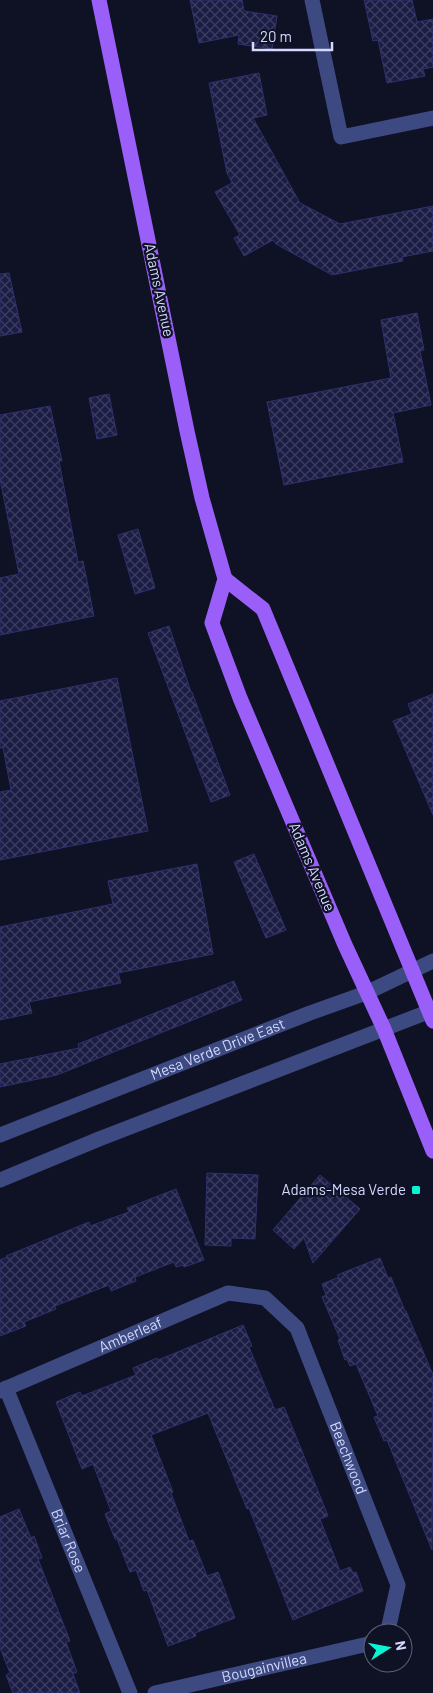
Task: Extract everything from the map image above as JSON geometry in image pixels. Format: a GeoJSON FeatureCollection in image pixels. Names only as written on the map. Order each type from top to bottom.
{"type":"FeatureCollection","features":[{"type":"Feature","properties":{"kind":"main road","name":"Adams Avenue"},"geometry":{"type":"LineString","coordinates":[[99,0],[187,431],[202,498],[225,579],[212,623],[240,698],[366,993],[384,1029],[433,1151]]}},
{"type":"Feature","properties":{"kind":"main road"},"geometry":{"type":"LineString","coordinates":[[225,579],[263,609],[432,1014]]}},
{"type":"Feature","properties":{"kind":"street"},"geometry":{"type":"LineString","coordinates":[[312,0],[341,137],[433,118]]}},
{"type":"Feature","properties":{"kind":"street","name":"Mesa Verde Drive East"},"geometry":{"type":"LineString","coordinates":[[0,1135],[366,993],[433,961]]}},
{"type":"Feature","properties":{"kind":"street"},"geometry":{"type":"LineString","coordinates":[[0,1180],[108,1135],[384,1029],[432,1014]]}},
{"type":"Feature","properties":{"kind":"street","name":"Amberleaf"},"geometry":{"type":"LineString","coordinates":[[3,1390],[228,1293],[265,1298]]}},
{"type":"Feature","properties":{"kind":"street","name":"Beechwood"},"geometry":{"type":"LineString","coordinates":[[265,1298],[297,1328],[398,1585],[388,1623]]}},
{"type":"Feature","properties":{"kind":"street","name":"Briar Rose"},"geometry":{"type":"LineString","coordinates":[[3,1390],[130,1693]]}},
{"type":"Feature","properties":{"kind":"street","name":"Bougainvillea"},"geometry":{"type":"LineString","coordinates":[[155,1693],[363,1645]]}},
{"type":"Feature","properties":{"kind":"building"},"geometry":{"type":"Polygon","coordinates":[[[190,0],[242,0],[244,11],[277,16],[272,49],[238,44],[239,35],[199,43],[190,0]]]}},
{"type":"Feature","properties":{"kind":"building"},"geometry":{"type":"Polygon","coordinates":[[[364,0],[412,0],[417,22],[433,19],[433,67],[423,69],[425,76],[387,83],[378,40],[373,41],[364,0]]]}},
{"type":"Feature","properties":{"kind":"building"},"geometry":{"type":"Polygon","coordinates":[[[259,73],[267,115],[253,118],[300,203],[340,224],[433,206],[433,251],[402,257],[403,261],[332,275],[276,244],[273,240],[244,256],[234,238],[240,235],[215,192],[232,183],[227,173],[209,83],[259,73]]]}},
{"type":"Feature","properties":{"kind":"building"},"geometry":{"type":"Polygon","coordinates":[[[9,273],[22,332],[0,336],[0,274],[9,273]]]}},
{"type":"Feature","properties":{"kind":"building"},"geometry":{"type":"Polygon","coordinates":[[[417,313],[424,350],[420,351],[431,405],[393,413],[403,462],[284,485],[267,402],[391,378],[381,320],[417,313]]]}},
{"type":"Feature","properties":{"kind":"building"},"geometry":{"type":"Polygon","coordinates":[[[109,394],[117,435],[97,439],[89,398],[109,394]]]}},
{"type":"Feature","properties":{"kind":"building"},"geometry":{"type":"Polygon","coordinates":[[[50,406],[62,461],[59,461],[78,562],[83,561],[94,616],[0,635],[0,578],[19,574],[0,479],[0,415],[50,406]]]}},
{"type":"Feature","properties":{"kind":"building"},"geometry":{"type":"Polygon","coordinates":[[[138,529],[155,588],[135,594],[118,535],[138,529]]]}},
{"type":"Feature","properties":{"kind":"building"},"geometry":{"type":"Polygon","coordinates":[[[169,626],[191,692],[230,795],[211,802],[148,633],[169,626]]]}},
{"type":"Feature","properties":{"kind":"building"},"geometry":{"type":"Polygon","coordinates":[[[117,678],[148,831],[0,860],[0,792],[11,790],[3,748],[0,748],[0,701],[117,678]]]}},
{"type":"Feature","properties":{"kind":"building"},"geometry":{"type":"Polygon","coordinates":[[[433,694],[433,815],[393,721],[412,714],[408,704],[433,694]]]}},
{"type":"Feature","properties":{"kind":"building"},"geometry":{"type":"Polygon","coordinates":[[[254,854],[286,930],[266,938],[234,862],[254,854]]]}},
{"type":"Feature","properties":{"kind":"building"},"geometry":{"type":"Polygon","coordinates":[[[197,864],[213,954],[118,973],[121,983],[29,1002],[32,1013],[0,1020],[0,927],[113,904],[108,881],[197,864]]]}},
{"type":"Feature","properties":{"kind":"building"},"geometry":{"type":"Polygon","coordinates":[[[234,981],[242,1000],[57,1075],[0,1087],[0,1064],[79,1048],[78,1044],[234,981]]]}},
{"type":"Feature","properties":{"kind":"building"},"geometry":{"type":"Polygon","coordinates":[[[207,1173],[258,1175],[255,1239],[231,1238],[231,1246],[205,1245],[207,1173]]]}},
{"type":"Feature","properties":{"kind":"building"},"geometry":{"type":"Polygon","coordinates":[[[320,1175],[360,1209],[313,1263],[304,1238],[294,1249],[273,1230],[320,1175]]]}},
{"type":"Feature","properties":{"kind":"building"},"geometry":{"type":"Polygon","coordinates":[[[176,1189],[204,1260],[184,1267],[183,1265],[176,1267],[174,1262],[135,1277],[136,1281],[111,1291],[109,1285],[55,1306],[56,1309],[24,1322],[26,1326],[0,1336],[0,1260],[89,1222],[90,1226],[129,1212],[127,1208],[176,1189]]]}},
{"type":"Feature","properties":{"kind":"building"},"geometry":{"type":"Polygon","coordinates":[[[380,1258],[388,1278],[391,1277],[433,1375],[432,1550],[387,1440],[384,1441],[374,1417],[378,1416],[356,1364],[350,1366],[347,1359],[345,1360],[338,1340],[340,1339],[322,1297],[326,1295],[322,1284],[339,1277],[337,1275],[380,1258]]]}},
{"type":"Feature","properties":{"kind":"building"},"geometry":{"type":"Polygon","coordinates":[[[243,1325],[252,1346],[249,1347],[275,1410],[284,1407],[328,1516],[320,1519],[340,1571],[350,1567],[353,1573],[356,1572],[363,1591],[293,1620],[249,1508],[247,1509],[208,1413],[151,1435],[189,1541],[193,1540],[207,1576],[218,1572],[235,1618],[195,1633],[196,1636],[168,1646],[147,1590],[144,1591],[136,1570],[130,1572],[117,1539],[115,1539],[105,1514],[111,1511],[93,1464],[82,1469],[56,1402],[80,1392],[82,1396],[136,1375],[133,1368],[157,1358],[158,1360],[243,1325]]]}},
{"type":"Feature","properties":{"kind":"building"},"geometry":{"type":"Polygon","coordinates":[[[19,1509],[31,1538],[34,1536],[42,1558],[38,1559],[70,1641],[66,1642],[77,1672],[73,1674],[80,1693],[13,1693],[6,1675],[10,1673],[0,1648],[0,1517],[19,1509]]]}},
{"type":"Feature","properties":{"kind":"place","name":"Adams-Mesa Verde"},"geometry":{"type":"Point","coordinates":[416,1190]}}]}
